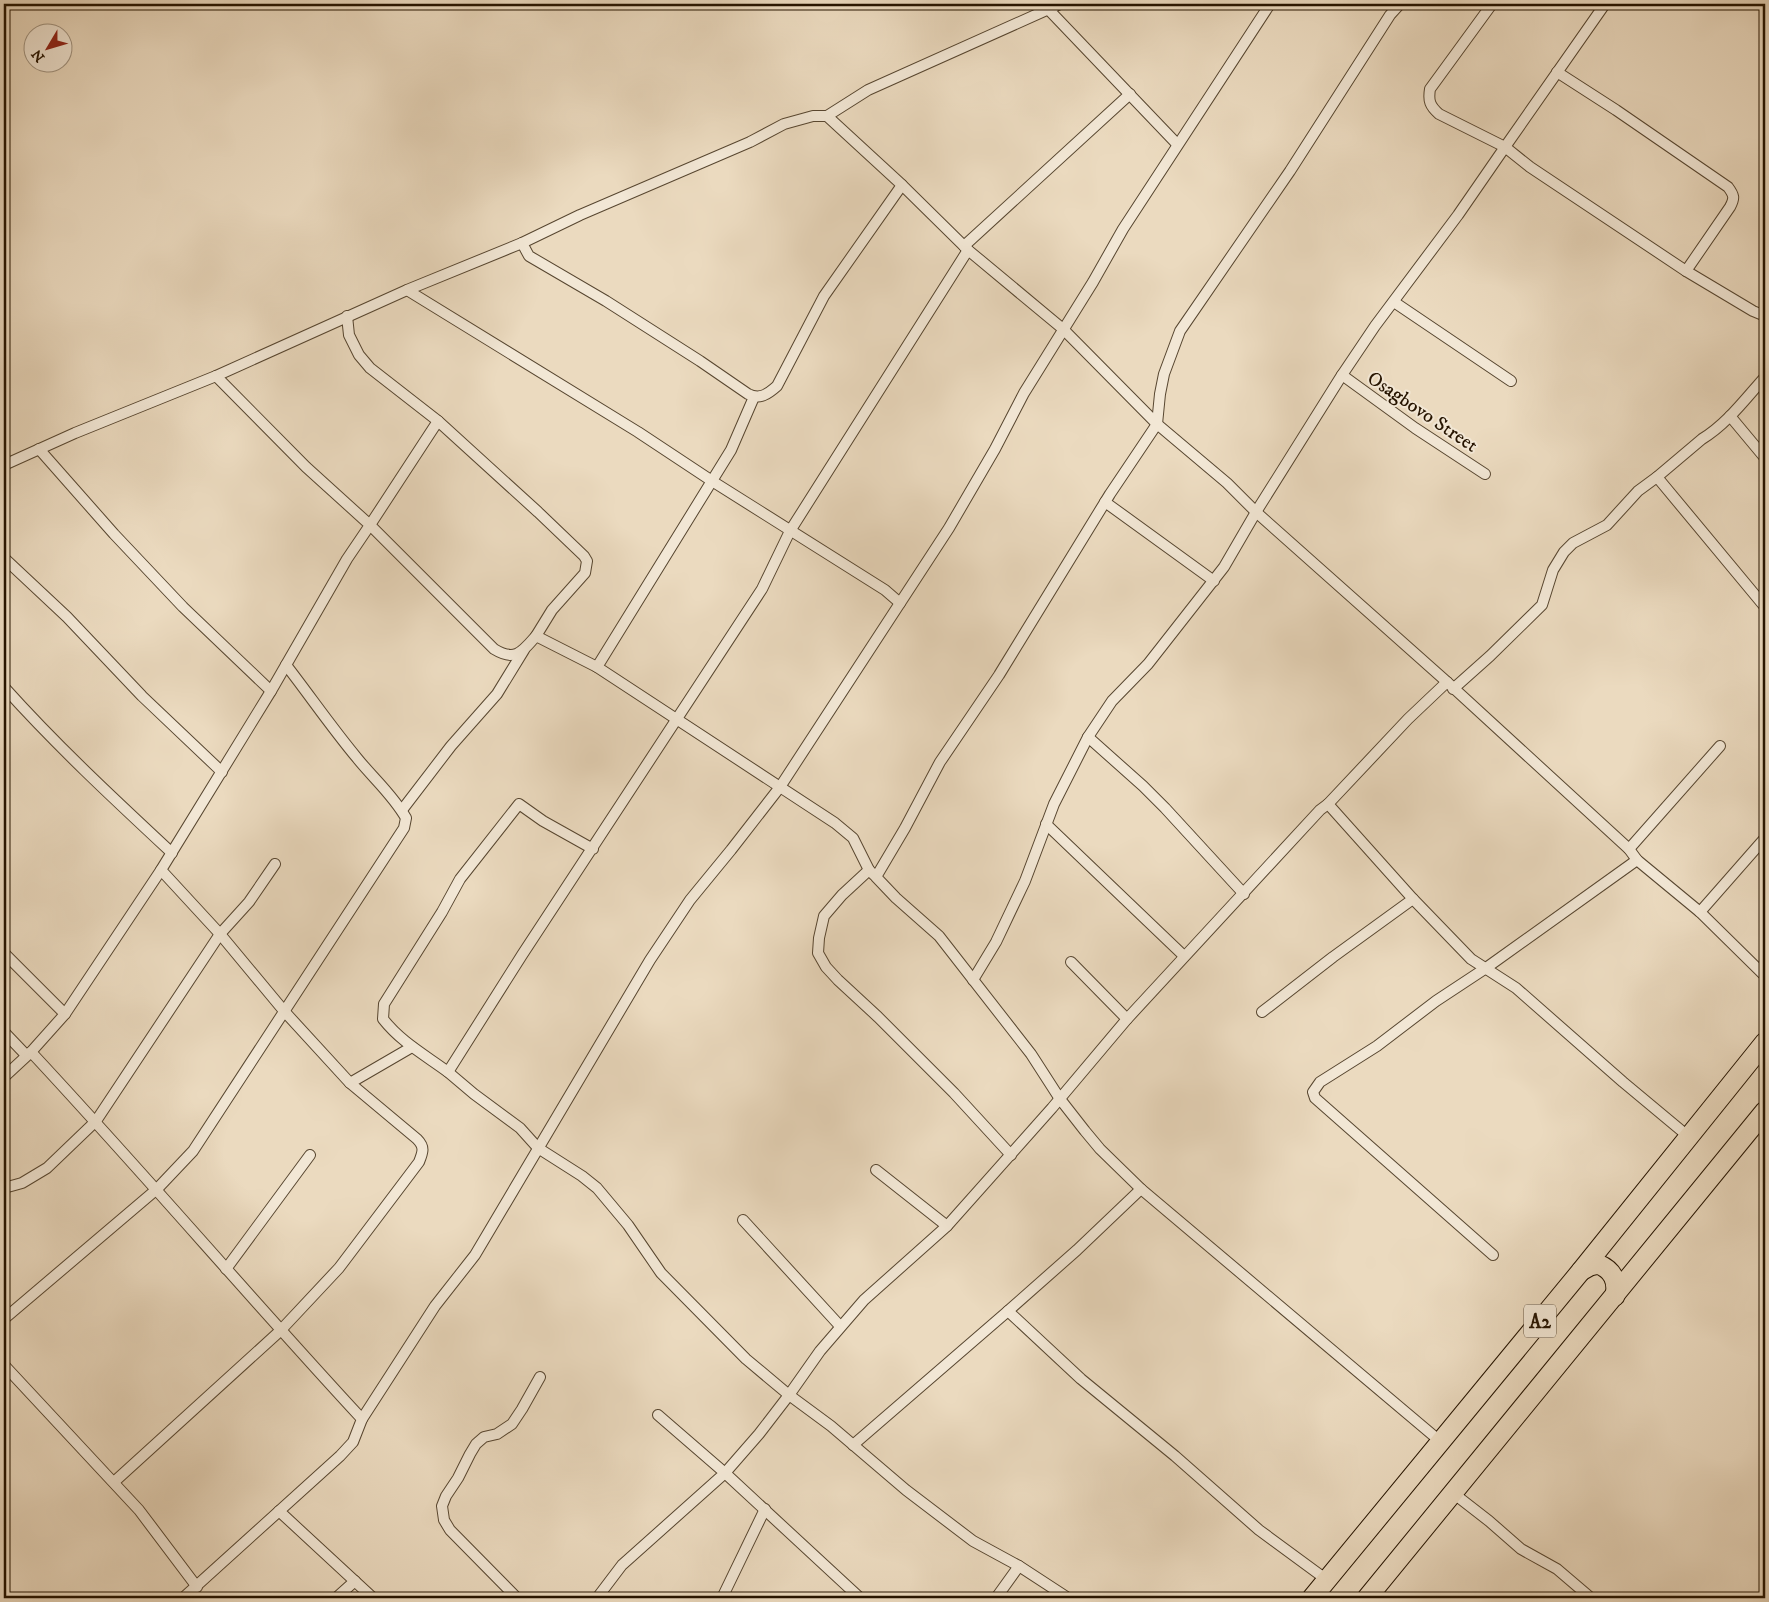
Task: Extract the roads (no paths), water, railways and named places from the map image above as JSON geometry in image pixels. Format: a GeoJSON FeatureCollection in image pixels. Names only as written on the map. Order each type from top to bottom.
{"type":"FeatureCollection","features":[{"type":"Feature","properties":{"kind":"highway","name":"A2"},"geometry":{"type":"LineString","coordinates":[[1312,1598],[1582,1271],[1765,1042]]}},
{"type":"Feature","properties":{"kind":"highway","name":"A2"},"geometry":{"type":"LineString","coordinates":[[1367,1598],[1765,1111]]}},
{"type":"Feature","properties":{"kind":"highway"},"geometry":{"type":"LineString","coordinates":[[1582,1271],[1598,1264],[1609,1271],[1615,1280],[1615,1296]]}},
{"type":"Feature","properties":{"kind":"street"},"geometry":{"type":"LineString","coordinates":[[4,465],[216,376],[407,290],[522,243],[580,215],[750,142],[784,124],[813,116],[827,116],[868,90],[1060,4]]}},
{"type":"Feature","properties":{"kind":"street"},"geometry":{"type":"LineString","coordinates":[[183,1598],[340,1456],[353,1442],[362,1419],[434,1306],[475,1255],[650,960],[690,900],[780,787],[949,528],[995,449],[1024,393],[1062,329],[1093,282],[1123,229],[1270,4]]}},
{"type":"Feature","properties":{"kind":"street"},"geometry":{"type":"LineString","coordinates":[[1011,1155],[954,1093],[826,967],[818,953],[824,916],[842,895],[872,873],[905,828],[940,762],[999,675],[1104,502],[1157,424],[1164,374],[1180,331],[1290,171],[1390,15],[1400,4]]}},
{"type":"Feature","properties":{"kind":"street"},"geometry":{"type":"LineString","coordinates":[[1492,4],[1430,89],[1428,99],[1432,108],[1439,114],[1505,147],[1530,167],[1686,271],[1753,311],[1765,316]]}},
{"type":"Feature","properties":{"kind":"street"},"geometry":{"type":"LineString","coordinates":[[973,980],[996,942],[1021,889],[1054,804],[1088,737],[1112,701],[1148,664],[1224,567],[1256,512],[1375,326],[1458,215],[1605,4]]}},
{"type":"Feature","properties":{"kind":"street"},"geometry":{"type":"LineString","coordinates":[[1048,9],[1177,144]]}},
{"type":"Feature","properties":{"kind":"street"},"geometry":{"type":"LineString","coordinates":[[1557,72],[1728,186],[1734,194],[1734,200],[1730,207],[1686,271]]}},
{"type":"Feature","properties":{"kind":"street"},"geometry":{"type":"LineString","coordinates":[[448,1072],[522,955],[762,589],[790,531],[966,248],[1130,94]]}},
{"type":"Feature","properties":{"kind":"street"},"geometry":{"type":"LineString","coordinates":[[827,116],[902,185],[966,248],[1062,329],[1157,424],[1227,483],[1256,512],[1628,849],[1637,860],[1700,912],[1765,976]]}},
{"type":"Feature","properties":{"kind":"street"},"geometry":{"type":"LineString","coordinates":[[522,243],[529,256],[606,301],[754,397],[761,397],[777,386],[824,296],[902,185]]}},
{"type":"Feature","properties":{"kind":"street"},"geometry":{"type":"LineString","coordinates":[[407,290],[638,432],[885,590],[900,602]]}},
{"type":"Feature","properties":{"kind":"street"},"geometry":{"type":"LineString","coordinates":[[1394,302],[1511,381]]}},
{"type":"Feature","properties":{"kind":"street"},"geometry":{"type":"LineString","coordinates":[[347,316],[349,335],[359,355],[370,368],[438,421],[579,550],[587,562],[585,573],[552,610],[536,636],[525,648],[497,694],[451,746],[402,810]]}},
{"type":"Feature","properties":{"kind":"street","name":"Osagbovo Street"},"geometry":{"type":"LineString","coordinates":[[1342,375],[1415,428],[1485,474]]}},
{"type":"Feature","properties":{"kind":"street"},"geometry":{"type":"LineString","coordinates":[[216,376],[306,467],[370,525],[494,649],[504,655],[513,656],[525,648]]}},
{"type":"Feature","properties":{"kind":"street"},"geometry":{"type":"LineString","coordinates":[[597,1598],[622,1564],[726,1473],[789,1396],[840,1326],[864,1300],[947,1226],[1060,1099],[1127,1019],[1312,818],[1328,804],[1394,732],[1490,656],[1542,605],[1554,570],[1564,552],[1573,543],[1607,525],[1638,491],[1658,477],[1702,438],[1711,434],[1765,377]]}},
{"type":"Feature","properties":{"kind":"street"},"geometry":{"type":"LineString","coordinates":[[596,667],[731,450],[754,397]]}},
{"type":"Feature","properties":{"kind":"street"},"geometry":{"type":"LineString","coordinates":[[1730,416],[1765,458]]}},
{"type":"Feature","properties":{"kind":"street"},"geometry":{"type":"LineString","coordinates":[[4,1076],[65,1014],[161,870],[286,666],[347,559],[438,421]]}},
{"type":"Feature","properties":{"kind":"street"},"geometry":{"type":"LineString","coordinates":[[39,449],[114,534],[176,600],[271,691]]}},
{"type":"Feature","properties":{"kind":"street"},"geometry":{"type":"LineString","coordinates":[[1658,477],[1765,607]]}},
{"type":"Feature","properties":{"kind":"street"},"geometry":{"type":"LineString","coordinates":[[1104,502],[1214,581]]}},
{"type":"Feature","properties":{"kind":"street"},"geometry":{"type":"LineString","coordinates":[[4,558],[67,617],[142,696],[222,772]]}},
{"type":"Feature","properties":{"kind":"street"},"geometry":{"type":"LineString","coordinates":[[536,636],[596,667],[678,719],[835,822],[853,838],[872,873],[896,898],[939,936],[1030,1054],[1060,1099],[1100,1149],[1141,1189],[1442,1442]]}},
{"type":"Feature","properties":{"kind":"street"},"geometry":{"type":"LineString","coordinates":[[4,1319],[157,1189],[194,1151],[399,836],[406,818],[402,810],[358,759],[286,666]]}},
{"type":"Feature","properties":{"kind":"street"},"geometry":{"type":"LineString","coordinates":[[4,687],[96,783],[172,852]]}},
{"type":"Feature","properties":{"kind":"street"},"geometry":{"type":"LineString","coordinates":[[1088,737],[1165,808],[1244,894]]}},
{"type":"Feature","properties":{"kind":"street"},"geometry":{"type":"LineString","coordinates":[[1628,849],[1720,746]]}},
{"type":"Feature","properties":{"kind":"street"},"geometry":{"type":"LineString","coordinates":[[593,849],[543,821],[519,804],[460,879],[442,912],[384,1004],[383,1019],[404,1041],[448,1072],[520,1128],[538,1148],[582,1176],[597,1188],[628,1225],[660,1273],[746,1359],[789,1396],[831,1426],[906,1490],[973,1541],[1019,1566],[1068,1598]]}},
{"type":"Feature","properties":{"kind":"street"},"geometry":{"type":"LineString","coordinates":[[1328,804],[1413,899],[1471,959],[1516,988],[1689,1137]]}},
{"type":"Feature","properties":{"kind":"street"},"geometry":{"type":"LineString","coordinates":[[1046,824],[1184,956]]}},
{"type":"Feature","properties":{"kind":"street"},"geometry":{"type":"LineString","coordinates":[[1700,912],[1765,838]]}},
{"type":"Feature","properties":{"kind":"street"},"geometry":{"type":"LineString","coordinates":[[1494,1255],[1315,1098],[1313,1092],[1320,1082],[1378,1046],[1436,1001],[1486,968],[1637,860]]}},
{"type":"Feature","properties":{"kind":"street"},"geometry":{"type":"LineString","coordinates":[[4,1188],[22,1183],[47,1168],[96,1121],[220,934],[249,902],[275,864]]}},
{"type":"Feature","properties":{"kind":"street"},"geometry":{"type":"LineString","coordinates":[[114,1482],[280,1331],[339,1268],[419,1162],[423,1153],[423,1145],[417,1139],[350,1083],[284,1011],[220,934],[161,870]]}},
{"type":"Feature","properties":{"kind":"street"},"geometry":{"type":"LineString","coordinates":[[1262,1012],[1413,899]]}},
{"type":"Feature","properties":{"kind":"street"},"geometry":{"type":"LineString","coordinates":[[4,953],[65,1014]]}},
{"type":"Feature","properties":{"kind":"street"},"geometry":{"type":"LineString","coordinates":[[1071,962],[1127,1019]]}},
{"type":"Feature","properties":{"kind":"street"},"geometry":{"type":"LineString","coordinates":[[4,1032],[28,1053],[96,1121],[280,1331],[362,1419]]}},
{"type":"Feature","properties":{"kind":"street"},"geometry":{"type":"LineString","coordinates":[[350,1083],[412,1046]]}},
{"type":"Feature","properties":{"kind":"street"},"geometry":{"type":"LineString","coordinates":[[226,1269],[310,1155]]}},
{"type":"Feature","properties":{"kind":"street"},"geometry":{"type":"LineString","coordinates":[[876,1170],[947,1226]]}},
{"type":"Feature","properties":{"kind":"street"},"geometry":{"type":"LineString","coordinates":[[853,1445],[1077,1250],[1141,1189]]}},
{"type":"Feature","properties":{"kind":"street"},"geometry":{"type":"LineString","coordinates":[[743,1220],[840,1326]]}},
{"type":"Feature","properties":{"kind":"street"},"geometry":{"type":"LineString","coordinates":[[1008,1311],[1082,1379],[1175,1456],[1259,1530],[1327,1580]]}},
{"type":"Feature","properties":{"kind":"street"},"geometry":{"type":"LineString","coordinates":[[4,1365],[139,1510],[196,1587]]}},
{"type":"Feature","properties":{"kind":"street"},"geometry":{"type":"LineString","coordinates":[[517,1598],[450,1530],[444,1520],[442,1506],[476,1444],[484,1437],[497,1434],[512,1424],[540,1377]]}},
{"type":"Feature","properties":{"kind":"street"},"geometry":{"type":"LineString","coordinates":[[658,1415],[726,1473],[860,1598]]}},
{"type":"Feature","properties":{"kind":"street"},"geometry":{"type":"LineString","coordinates":[[1453,1493],[1522,1549],[1557,1569],[1591,1598]]}},
{"type":"Feature","properties":{"kind":"street"},"geometry":{"type":"LineString","coordinates":[[722,1598],[765,1509]]}},
{"type":"Feature","properties":{"kind":"street"},"geometry":{"type":"LineString","coordinates":[[279,1511],[373,1598]]}},
{"type":"Feature","properties":{"kind":"street"},"geometry":{"type":"LineString","coordinates":[[996,1598],[1019,1566]]}},
{"type":"Feature","properties":{"kind":"street"},"geometry":{"type":"LineString","coordinates":[[336,1598],[355,1581]]}}]}
